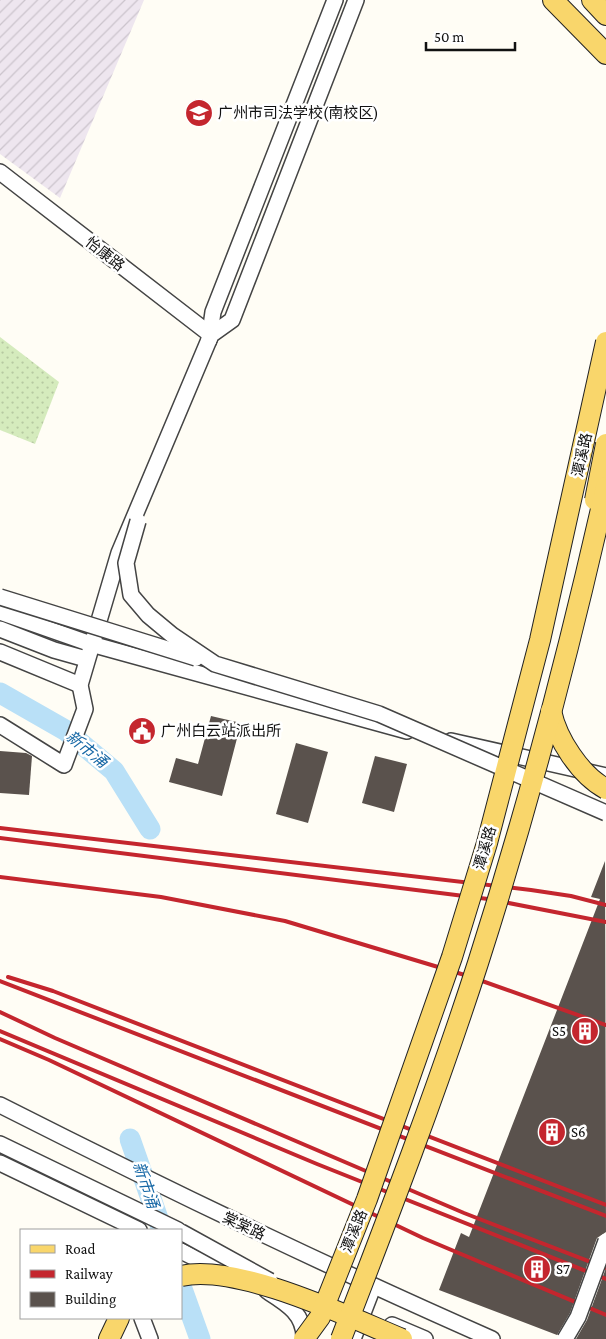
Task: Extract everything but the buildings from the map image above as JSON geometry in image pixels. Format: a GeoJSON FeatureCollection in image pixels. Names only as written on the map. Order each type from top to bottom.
{"type":"FeatureCollection","features":[{"type":"Feature","properties":{"kind":"main road"},"geometry":{"type":"LineString","coordinates":[[553,0],[606,54]]}},
{"type":"Feature","properties":{"kind":"main road"},"geometry":{"type":"LineString","coordinates":[[592,0],[606,15]]}},
{"type":"Feature","properties":{"kind":"main road","name":"潭溪路"},"geometry":{"type":"LineString","coordinates":[[314,1339],[322,1308],[367,1199],[436,1004],[487,843],[540,640],[606,342]]}},
{"type":"Feature","properties":{"kind":"main road"},"geometry":{"type":"LineString","coordinates":[[606,444],[551,690],[550,706],[554,723],[569,750],[582,769],[606,789]]}},
{"type":"Feature","properties":{"kind":"main road","name":"潭溪路"},"geometry":{"type":"LineString","coordinates":[[341,1339],[425,1116],[500,893],[542,751],[606,487]]}},
{"type":"Feature","properties":{"kind":"main road"},"geometry":{"type":"LineString","coordinates":[[182,1276],[219,1275],[293,1294],[402,1339]]}},
{"type":"Feature","properties":{"kind":"main road"},"geometry":{"type":"LineString","coordinates":[[304,1339],[322,1308]]}},
{"type":"Feature","properties":{"kind":"main road"},"geometry":{"type":"LineString","coordinates":[[109,1339],[119,1319]]}},
{"type":"Feature","properties":{"kind":"street"},"geometry":{"type":"LineString","coordinates":[[214,664],[148,616],[131,595],[126,563],[138,521],[193,391],[211,335],[213,312],[335,0]]}},
{"type":"Feature","properties":{"kind":"street"},"geometry":{"type":"LineString","coordinates":[[0,726],[64,765],[85,709],[80,685],[86,659],[119,553],[211,335],[232,320],[356,0]]}},
{"type":"Feature","properties":{"kind":"street","name":"怡康路"},"geometry":{"type":"LineString","coordinates":[[0,172],[211,335]]}},
{"type":"Feature","properties":{"kind":"street"},"geometry":{"type":"LineString","coordinates":[[0,597],[379,714],[606,813]]}},
{"type":"Feature","properties":{"kind":"street"},"geometry":{"type":"LineString","coordinates":[[0,612],[91,644],[409,732],[606,776]]}},
{"type":"Feature","properties":{"kind":"street"},"geometry":{"type":"LineString","coordinates":[[0,629],[54,650],[86,659]]}},
{"type":"Feature","properties":{"kind":"street"},"geometry":{"type":"LineString","coordinates":[[0,652],[80,685]]}},
{"type":"Feature","properties":{"kind":"street","name":"棠棠路"},"geometry":{"type":"LineString","coordinates":[[0,1105],[204,1207],[373,1287],[492,1339]]}},
{"type":"Feature","properties":{"kind":"street"},"geometry":{"type":"LineString","coordinates":[[0,1144],[176,1229]]}},
{"type":"Feature","properties":{"kind":"street"},"geometry":{"type":"LineString","coordinates":[[0,1163],[133,1227]]}},
{"type":"Feature","properties":{"kind":"street"},"geometry":{"type":"LineString","coordinates":[[182,1233],[293,1294]]}},
{"type":"Feature","properties":{"kind":"street"},"geometry":{"type":"LineString","coordinates":[[565,1339],[578,1317],[606,1241]]}},
{"type":"Feature","properties":{"kind":"street"},"geometry":{"type":"LineString","coordinates":[[182,1251],[322,1308],[363,1314],[425,1339]]}},
{"type":"Feature","properties":{"kind":"street"},"geometry":{"type":"LineString","coordinates":[[309,1339],[322,1308],[335,1268]]}},
{"type":"Feature","properties":{"kind":"street"},"geometry":{"type":"LineString","coordinates":[[229,1269],[286,1303],[303,1324],[304,1339]]}},
{"type":"Feature","properties":{"kind":"street"},"geometry":{"type":"LineString","coordinates":[[353,1339],[373,1287]]}},
{"type":"Feature","properties":{"kind":"street"},"geometry":{"type":"LineString","coordinates":[[142,1319],[150,1339]]}},
{"type":"Feature","properties":{"kind":"shaded area"},"geometry":{"type":"Polygon","coordinates":[[[0,0],[144,0],[60,198],[0,154],[0,0]]]}},
{"type":"Feature","properties":{"kind":"green space"},"geometry":{"type":"Polygon","coordinates":[[[0,337],[59,382],[35,444],[0,430],[0,337]]]}},
{"type":"Feature","properties":{"kind":"waterway","name":"新市涌"},"geometry":{"type":"LineString","coordinates":[[0,693],[65,730],[114,771],[150,829]]}},
{"type":"Feature","properties":{"kind":"waterway","name":"新市涌"},"geometry":{"type":"LineString","coordinates":[[130,1139],[162,1229]]}},
{"type":"Feature","properties":{"kind":"waterway","name":"新市涌"},"geometry":{"type":"LineString","coordinates":[[182,1289],[200,1339]]}},
{"type":"Feature","properties":{"kind":"railway"},"geometry":{"type":"LineString","coordinates":[[0,828],[531,890],[571,896],[606,905]]}},
{"type":"Feature","properties":{"kind":"railway"},"geometry":{"type":"LineString","coordinates":[[0,838],[488,899],[606,922]]}},
{"type":"Feature","properties":{"kind":"railway"},"geometry":{"type":"LineString","coordinates":[[0,877],[161,897],[285,921],[468,976],[606,1025]]}},
{"type":"Feature","properties":{"kind":"railway"},"geometry":{"type":"LineString","coordinates":[[8,977],[53,991],[606,1205]]}},
{"type":"Feature","properties":{"kind":"railway"},"geometry":{"type":"LineString","coordinates":[[0,981],[606,1216]]}},
{"type":"Feature","properties":{"kind":"railway"},"geometry":{"type":"LineString","coordinates":[[0,1012],[55,1038],[464,1213],[606,1268]]}},
{"type":"Feature","properties":{"kind":"railway"},"geometry":{"type":"LineString","coordinates":[[0,1031],[317,1164],[606,1279]]}},
{"type":"Feature","properties":{"kind":"railway"},"geometry":{"type":"LineString","coordinates":[[0,1039],[49,1060],[423,1238],[606,1315]]}},
{"type":"Feature","properties":{"kind":"place","name":"广州市司法学校(南校区)"},"geometry":{"type":"Point","coordinates":[199,113]}},
{"type":"Feature","properties":{"kind":"place","name":"广州白云站派出所"},"geometry":{"type":"Point","coordinates":[142,731]}},
{"type":"Feature","properties":{"kind":"place","name":"S5"},"geometry":{"type":"Point","coordinates":[585,1031]}},
{"type":"Feature","properties":{"kind":"place","name":"S6"},"geometry":{"type":"Point","coordinates":[552,1132]}},
{"type":"Feature","properties":{"kind":"place","name":"S7"},"geometry":{"type":"Point","coordinates":[537,1269]}}]}
